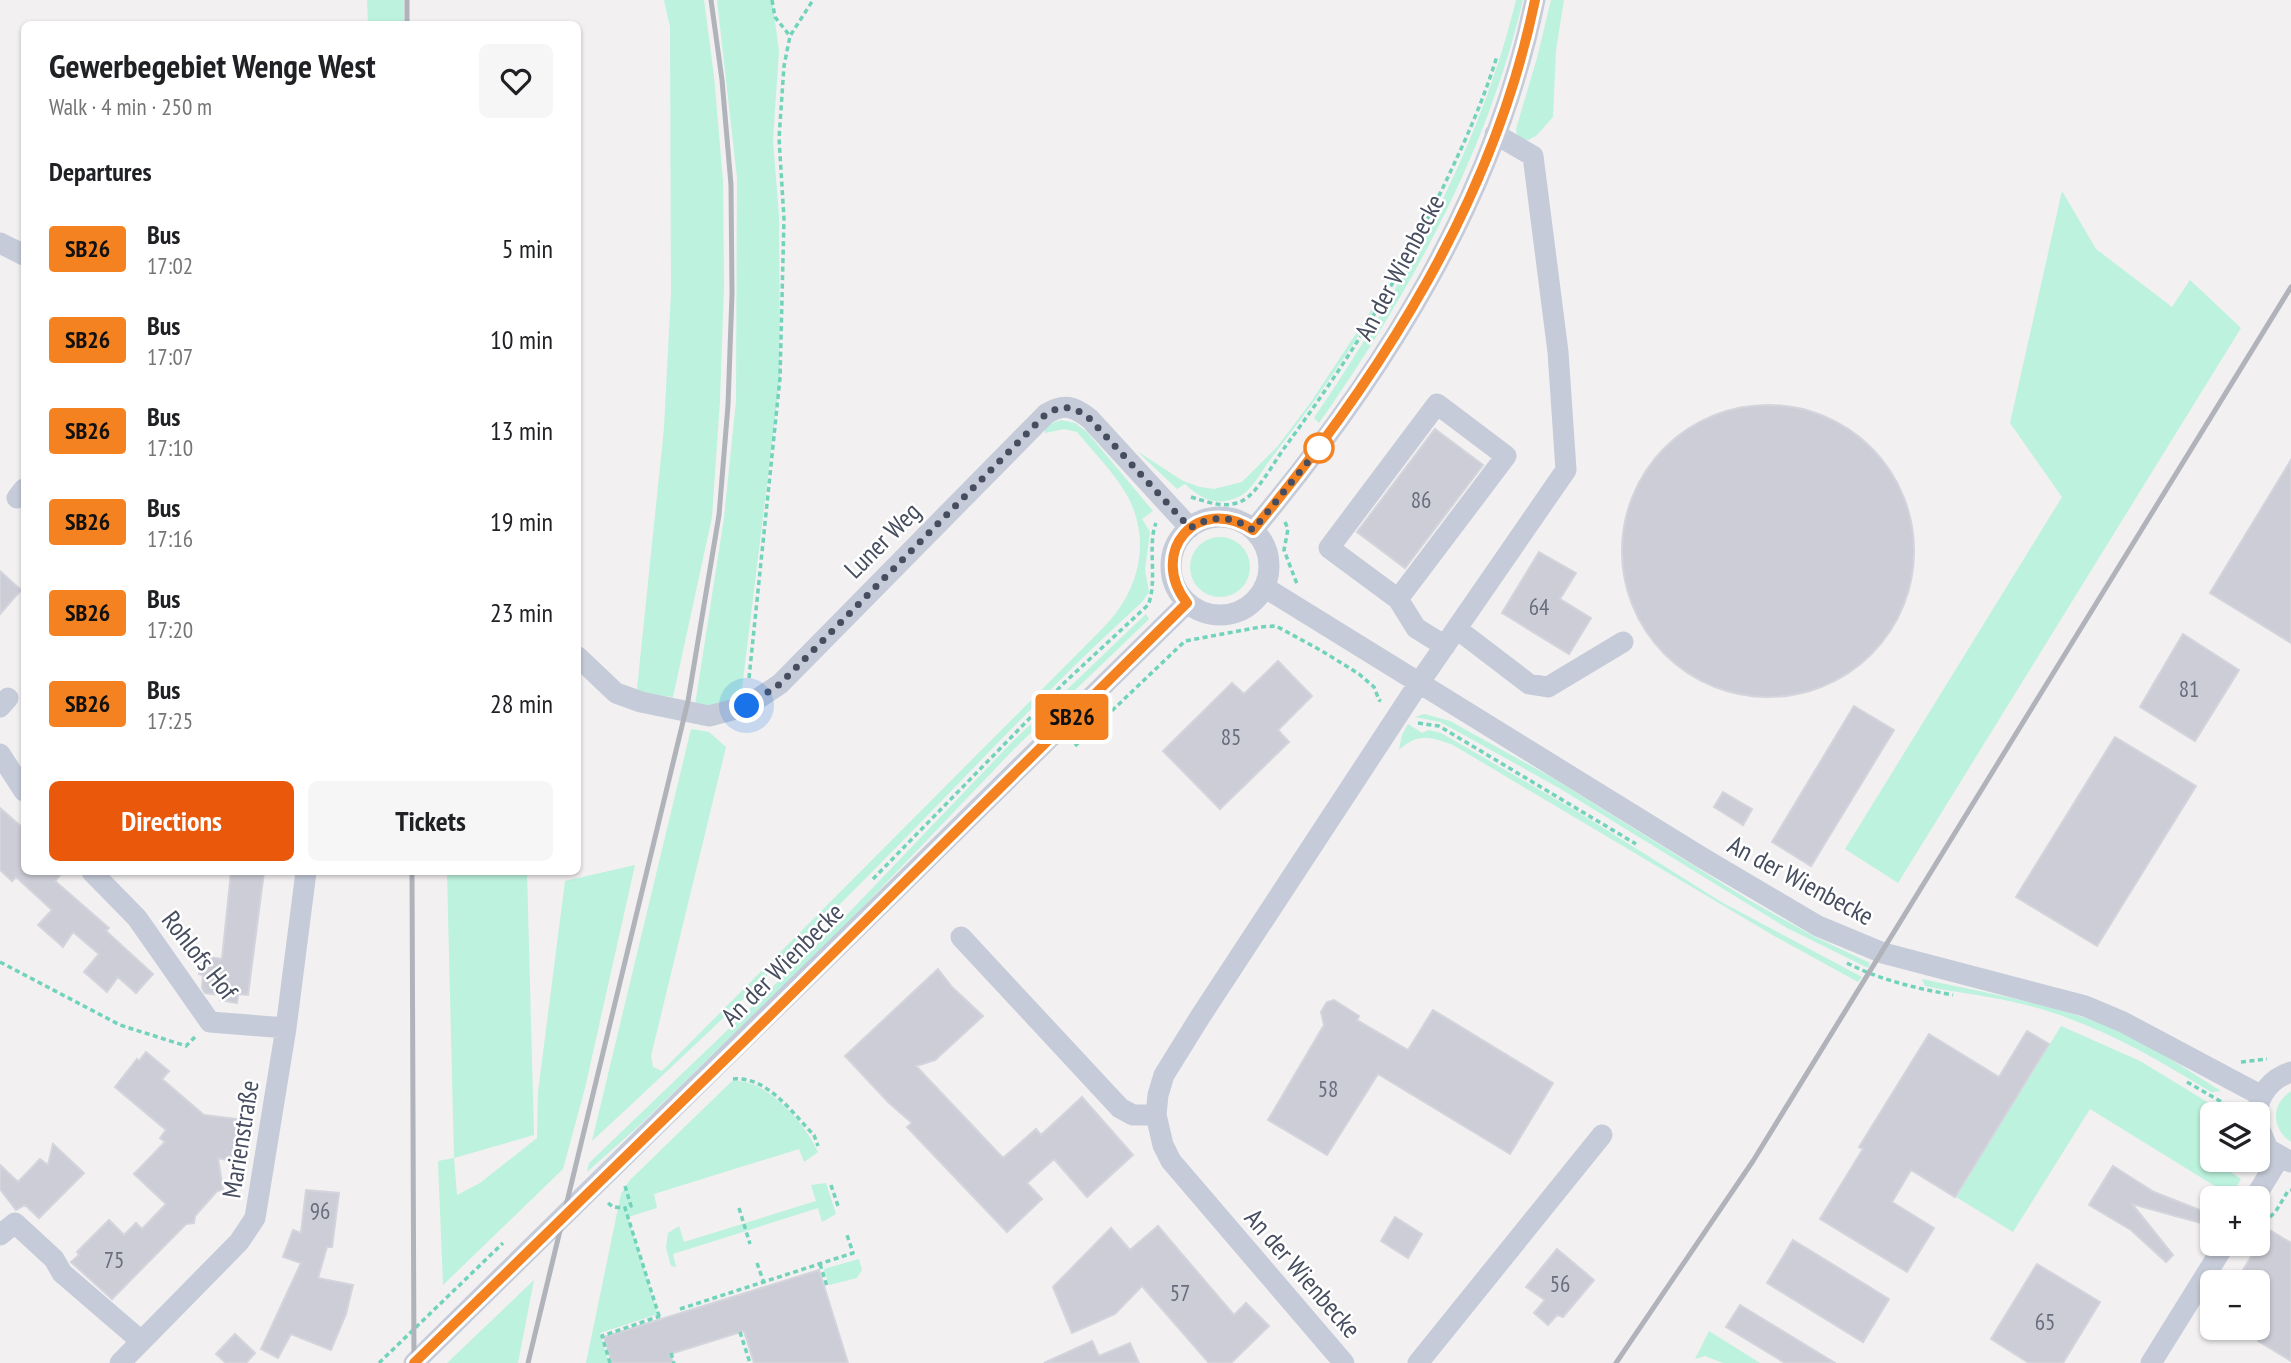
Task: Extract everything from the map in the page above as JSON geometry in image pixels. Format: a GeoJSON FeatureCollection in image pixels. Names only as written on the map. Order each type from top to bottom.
{"type":"FeatureCollection","features":[{"type":"Feature","properties":{"kind":"street","name":"An der Wienbecke"},"geometry":{"type":"LineString","coordinates":[[1253,530],[1340,420],[1400,331],[1453,231],[1495,134],[1516,79],[1535,0]]}},
{"type":"Feature","properties":{"kind":"street"},"geometry":{"type":"LineString","coordinates":[[1419,683],[1566,470],[1558,352],[1533,156],[1495,134]]}},
{"type":"Feature","properties":{"kind":"street"},"geometry":{"type":"LineString","coordinates":[[0,243],[21,254]]}},
{"type":"Feature","properties":{"kind":"street"},"geometry":{"type":"LineString","coordinates":[[1398,599],[1506,456],[1437,404],[1329,548],[1398,599],[1416,628],[1445,646]]}},
{"type":"Feature","properties":{"kind":"street","name":"Luner Weg"},"geometry":{"type":"LineString","coordinates":[[581,660],[616,693],[640,702],[709,716],[747,706],[780,684],[1046,414],[1061,406],[1072,407],[1090,419],[1190,528]]}},
{"type":"Feature","properties":{"kind":"street"},"geometry":{"type":"LineString","coordinates":[[1228,518],[1253,530],[1263,542],[1269,572],[1256,600],[1244,610],[1229,615],[1207,613],[1187,603],[1176,589],[1171,573],[1172,556],[1178,540],[1201,521],[1228,518]]}},
{"type":"Feature","properties":{"kind":"street","name":"An der Wienbecke"},"geometry":{"type":"LineString","coordinates":[[1264,587],[1712,864],[1818,926],[1882,953],[2085,1006],[2123,1023],[2254,1102]]}},
{"type":"Feature","properties":{"kind":"street","name":"An der Wienbecke"},"geometry":{"type":"LineString","coordinates":[[414,1363],[1187,603]]}},
{"type":"Feature","properties":{"kind":"street"},"geometry":{"type":"LineString","coordinates":[[1457,629],[1528,684],[1548,687],[1623,642]]}},
{"type":"Feature","properties":{"kind":"street","name":"An der Wienbecke"},"geometry":{"type":"LineString","coordinates":[[1344,1363],[1171,1161],[1160,1137],[1156,1115],[1158,1095],[1164,1075],[1193,1026],[1419,683]]}},
{"type":"Feature","properties":{"kind":"street"},"geometry":{"type":"LineString","coordinates":[[0,754],[21,786]]}},
{"type":"Feature","properties":{"kind":"street","name":"Rohlofs Hof"},"geometry":{"type":"LineString","coordinates":[[95,875],[137,918],[211,1022],[286,1028]]}},
{"type":"Feature","properties":{"kind":"street","name":"Marienstraße"},"geometry":{"type":"LineString","coordinates":[[120,1363],[239,1242],[255,1217],[286,1028],[306,875]]}},
{"type":"Feature","properties":{"kind":"street"},"geometry":{"type":"LineString","coordinates":[[961,937],[1120,1108],[1133,1115],[1156,1115]]}},
{"type":"Feature","properties":{"kind":"street"},"geometry":{"type":"LineString","coordinates":[[2261,1102],[2285,1063]]}},
{"type":"Feature","properties":{"kind":"street"},"geometry":{"type":"LineString","coordinates":[[1418,1363],[1602,1135]]}},
{"type":"Feature","properties":{"kind":"street"},"geometry":{"type":"LineString","coordinates":[[2264,1186],[2285,1160],[2270,1150]]}},
{"type":"Feature","properties":{"kind":"street"},"geometry":{"type":"LineString","coordinates":[[0,1235],[15,1223],[54,1259],[62,1273],[141,1341]]}},
{"type":"Feature","properties":{"kind":"street"},"geometry":{"type":"LineString","coordinates":[[2151,1363],[2218,1256]]}},
{"type":"Feature","properties":{"kind":"path"},"geometry":{"type":"LineString","coordinates":[[772,0],[775,17],[790,36]]}},
{"type":"Feature","properties":{"kind":"path"},"geometry":{"type":"LineString","coordinates":[[747,706],[780,378],[784,219],[779,138],[784,66],[790,36],[813,0]]}},
{"type":"Feature","properties":{"kind":"path"},"geometry":{"type":"LineString","coordinates":[[1184,496],[1216,505],[1231,505],[1243,500],[1252,493],[1327,390],[1367,329],[1428,218],[1479,112],[1500,47]]}},
{"type":"Feature","properties":{"kind":"path"},"geometry":{"type":"LineString","coordinates":[[867,886],[1065,682],[1148,605],[1152,596],[1154,528],[1159,517]]}},
{"type":"Feature","properties":{"kind":"path"},"geometry":{"type":"LineString","coordinates":[[1284,519],[1288,528],[1284,550],[1296,577],[1297,589]]}},
{"type":"Feature","properties":{"kind":"path"},"geometry":{"type":"LineString","coordinates":[[1185,641],[1276,626]]}},
{"type":"Feature","properties":{"kind":"path"},"geometry":{"type":"LineString","coordinates":[[0,962],[120,1025],[187,1046],[211,1022]]}},
{"type":"Feature","properties":{"kind":"path"},"geometry":{"type":"LineString","coordinates":[[2241,1061],[2267,1059],[2285,1063]]}},
{"type":"Feature","properties":{"kind":"path"},"geometry":{"type":"LineString","coordinates":[[728,1079],[751,1080],[766,1086],[814,1135],[818,1146]]}},
{"type":"Feature","properties":{"kind":"path"},"geometry":{"type":"LineString","coordinates":[[604,1199],[613,1207],[631,1206],[623,1181]]}},
{"type":"Feature","properties":{"kind":"path"},"geometry":{"type":"LineString","coordinates":[[831,1185],[838,1209]]}},
{"type":"Feature","properties":{"kind":"path"},"geometry":{"type":"LineString","coordinates":[[2285,1197],[2291,1190]]}},
{"type":"Feature","properties":{"kind":"path"},"geometry":{"type":"LineString","coordinates":[[610,1363],[602,1336],[661,1317],[625,1208]]}},
{"type":"Feature","properties":{"kind":"path"},"geometry":{"type":"LineString","coordinates":[[739,1208],[750,1244]]}},
{"type":"Feature","properties":{"kind":"path"},"geometry":{"type":"LineString","coordinates":[[680,1310],[853,1253],[847,1236]]}},
{"type":"Feature","properties":{"kind":"path"},"geometry":{"type":"LineString","coordinates":[[379,1363],[506,1240]]}},
{"type":"Feature","properties":{"kind":"path"},"geometry":{"type":"LineString","coordinates":[[757,1263],[764,1284]]}},
{"type":"Feature","properties":{"kind":"path"},"geometry":{"type":"LineString","coordinates":[[820,1264],[827,1286]]}},
{"type":"Feature","properties":{"kind":"path"},"geometry":{"type":"LineString","coordinates":[[740,1332],[750,1363]]}},
{"type":"Feature","properties":{"kind":"path"},"geometry":{"type":"LineString","coordinates":[[671,1353],[674,1363]]}},
{"type":"Feature","properties":{"kind":"green space"},"geometry":{"type":"Polygon","coordinates":[[[367,0],[404,0],[404,21],[368,21],[367,0]]]}},
{"type":"Feature","properties":{"kind":"green space"},"geometry":{"type":"Polygon","coordinates":[[[664,0],[704,0],[723,181],[724,286],[712,517],[673,697],[647,694],[637,689],[664,428],[671,292],[670,27],[664,0]]]}},
{"type":"Feature","properties":{"kind":"green space"},"geometry":{"type":"Polygon","coordinates":[[[717,0],[772,0],[779,50],[773,140],[779,217],[780,378],[742,688],[736,698],[704,709],[695,705],[724,518],[736,401],[737,178],[717,0]]]}},
{"type":"Feature","properties":{"kind":"green space"},"geometry":{"type":"Polygon","coordinates":[[[1516,0],[1523,0],[1489,113],[1441,221],[1384,324],[1319,423],[1314,418],[1377,320],[1434,218],[1459,165],[1500,56],[1516,0]]]}},
{"type":"Feature","properties":{"kind":"green space"},"geometry":{"type":"Polygon","coordinates":[[[1551,0],[1564,0],[1556,50],[1553,117],[1536,136],[1524,142],[1517,137],[1516,129],[1551,0]]]}},
{"type":"Feature","properties":{"kind":"green space"},"geometry":{"type":"Polygon","coordinates":[[[2062,191],[2096,249],[2172,307],[2190,280],[2241,328],[1898,883],[1845,849],[2062,497],[2010,423],[2062,191]]]}},
{"type":"Feature","properties":{"kind":"green space"},"geometry":{"type":"Polygon","coordinates":[[[1374,306],[1376,307],[1364,327],[1325,386],[1243,494],[1230,500],[1216,501],[1197,494],[1185,484],[1177,489],[1137,451],[1183,481],[1200,487],[1214,489],[1242,482],[1277,447],[1311,402],[1374,306]]]}},
{"type":"Feature","properties":{"kind":"green space"},"geometry":{"type":"Polygon","coordinates":[[[1061,420],[1075,423],[1087,432],[1153,511],[1142,519],[1150,532],[1145,570],[1149,592],[797,946],[592,1141],[691,729],[709,732],[726,747],[651,1056],[653,1067],[662,1071],[1116,613],[1133,583],[1138,566],[1140,549],[1135,514],[1117,480],[1077,432],[1064,429],[1045,433],[1044,426],[1061,420]]]}},
{"type":"Feature","properties":{"kind":"green space"},"geometry":{"type":"Polygon","coordinates":[[[1214,537],[1226,537],[1242,545],[1248,555],[1248,579],[1242,589],[1226,597],[1214,597],[1198,589],[1190,573],[1190,561],[1198,545],[1214,537]]]}},
{"type":"Feature","properties":{"kind":"green space"},"geometry":{"type":"Polygon","coordinates":[[[1146,614],[1149,619],[1015,748],[841,930],[642,1123],[587,1172],[589,1163],[838,924],[1012,742],[1146,614]]]}},
{"type":"Feature","properties":{"kind":"green space"},"geometry":{"type":"Polygon","coordinates":[[[1424,714],[1450,721],[1551,777],[1749,900],[1815,937],[1870,963],[1868,968],[1787,928],[1559,788],[1464,735],[1440,722],[1415,717],[1424,714]]]}},
{"type":"Feature","properties":{"kind":"green space"},"geometry":{"type":"Polygon","coordinates":[[[1408,724],[1422,733],[1429,730],[1441,733],[1578,812],[1723,903],[1862,977],[1858,982],[1776,937],[1453,745],[1419,738],[1399,750],[1408,724]]]}},
{"type":"Feature","properties":{"kind":"green space"},"geometry":{"type":"Polygon","coordinates":[[[635,865],[585,1088],[563,1169],[443,1285],[438,1161],[454,1158],[457,1195],[480,1183],[537,1138],[538,1092],[565,881],[635,865]]]}},
{"type":"Feature","properties":{"kind":"green space"},"geometry":{"type":"Polygon","coordinates":[[[447,875],[527,875],[534,1135],[454,1158],[447,875]]]}},
{"type":"Feature","properties":{"kind":"green space"},"geometry":{"type":"Polygon","coordinates":[[[1922,979],[2030,1002],[2083,1017],[2134,1038],[2221,1091],[2211,1092],[2144,1053],[2052,1012],[2014,1002],[1925,986],[1922,979]]]}},
{"type":"Feature","properties":{"kind":"green space"},"geometry":{"type":"Polygon","coordinates":[[[2061,1026],[2140,1061],[2207,1102],[2200,1102],[2200,1172],[2232,1172],[2241,1179],[2237,1186],[2215,1186],[2090,1109],[2013,1232],[1956,1197],[2061,1026]]]}},
{"type":"Feature","properties":{"kind":"green space"},"geometry":{"type":"Polygon","coordinates":[[[732,1081],[745,1082],[771,1094],[804,1128],[818,1152],[804,1162],[799,1149],[654,1194],[657,1208],[628,1217],[658,1314],[600,1333],[609,1363],[586,1363],[621,1194],[630,1180],[732,1081]]]}},
{"type":"Feature","properties":{"kind":"green space"},"geometry":{"type":"Polygon","coordinates":[[[2291,1091],[2291,1142],[2280,1131],[2276,1117],[2279,1103],[2291,1091]]]}},
{"type":"Feature","properties":{"kind":"green space"},"geometry":{"type":"Polygon","coordinates":[[[826,1183],[836,1214],[822,1222],[818,1208],[673,1254],[676,1267],[671,1266],[666,1248],[668,1233],[679,1226],[684,1242],[816,1201],[811,1185],[826,1183]]]}},
{"type":"Feature","properties":{"kind":"green space"},"geometry":{"type":"Polygon","coordinates":[[[859,1259],[862,1270],[857,1278],[829,1285],[824,1269],[859,1259]]]}},
{"type":"Feature","properties":{"kind":"green space"},"geometry":{"type":"Polygon","coordinates":[[[534,1280],[518,1363],[447,1363],[534,1280]]]}},
{"type":"Feature","properties":{"kind":"green space"},"geometry":{"type":"Polygon","coordinates":[[[1709,1331],[1760,1363],[1723,1363],[1705,1356],[1695,1359],[1709,1331]]]}},
{"type":"Feature","properties":{"kind":"building"},"geometry":{"type":"Polygon","coordinates":[[[1754,405],[1782,405],[1810,411],[1837,422],[1861,438],[1881,458],[1897,482],[1908,509],[1912,522],[1912,580],[1897,620],[1881,644],[1861,664],[1837,680],[1810,691],[1782,697],[1754,697],[1726,691],[1699,680],[1675,664],[1655,644],[1639,620],[1628,593],[1622,565],[1622,537],[1628,509],[1639,482],[1655,458],[1675,438],[1699,422],[1726,411],[1754,405]]]}},
{"type":"Feature","properties":{"kind":"building"},"geometry":{"type":"Polygon","coordinates":[[[1435,429],[1483,465],[1405,568],[1357,532],[1435,429]]]}},
{"type":"Feature","properties":{"kind":"building"},"geometry":{"type":"Polygon","coordinates":[[[2291,460],[2291,643],[2210,593],[2291,460]]]}},
{"type":"Feature","properties":{"kind":"building"},"geometry":{"type":"Polygon","coordinates":[[[1539,552],[1576,573],[1560,599],[1591,618],[1569,654],[1502,613],[1539,552]]]}},
{"type":"Feature","properties":{"kind":"building"},"geometry":{"type":"Polygon","coordinates":[[[0,571],[21,590],[0,614],[0,571]]]}},
{"type":"Feature","properties":{"kind":"building"},"geometry":{"type":"Polygon","coordinates":[[[2183,634],[2239,670],[2195,741],[2140,707],[2183,634]]]}},
{"type":"Feature","properties":{"kind":"building"},"geometry":{"type":"Polygon","coordinates":[[[1278,661],[1312,696],[1278,730],[1289,742],[1220,809],[1163,751],[1232,683],[1244,694],[1278,661]]]}},
{"type":"Feature","properties":{"kind":"building"},"geometry":{"type":"Polygon","coordinates":[[[1854,706],[1894,730],[1811,866],[1772,842],[1854,706]]]}},
{"type":"Feature","properties":{"kind":"building"},"geometry":{"type":"Polygon","coordinates":[[[2115,737],[2196,786],[2097,946],[2016,897],[2115,737]]]}},
{"type":"Feature","properties":{"kind":"building"},"geometry":{"type":"Polygon","coordinates":[[[1723,792],[1752,809],[1743,825],[1714,807],[1723,792]]]}},
{"type":"Feature","properties":{"kind":"building"},"geometry":{"type":"Polygon","coordinates":[[[0,808],[21,826],[21,875],[60,875],[55,881],[109,928],[106,931],[153,974],[136,993],[118,977],[107,992],[84,972],[99,954],[73,932],[63,947],[38,925],[52,910],[16,877],[12,881],[0,870],[0,808]]]}},
{"type":"Feature","properties":{"kind":"building"},"geometry":{"type":"Polygon","coordinates":[[[231,875],[264,875],[248,995],[238,994],[237,1003],[220,1000],[221,995],[205,993],[202,988],[203,975],[199,974],[201,956],[222,959],[231,875]]]}},
{"type":"Feature","properties":{"kind":"building"},"geometry":{"type":"Polygon","coordinates":[[[938,969],[952,987],[983,1016],[935,1060],[916,1066],[1003,1158],[1036,1129],[1041,1135],[1082,1097],[1133,1155],[1087,1197],[1054,1159],[1027,1183],[1042,1199],[1007,1232],[907,1127],[912,1123],[889,1103],[845,1056],[938,969]]]}},
{"type":"Feature","properties":{"kind":"building"},"geometry":{"type":"Polygon","coordinates":[[[1334,1000],[1359,1016],[1357,1020],[1408,1050],[1433,1010],[1553,1083],[1510,1154],[1378,1074],[1327,1155],[1268,1120],[1324,1025],[1321,1012],[1327,1002],[1334,1000]]]}},
{"type":"Feature","properties":{"kind":"building"},"geometry":{"type":"Polygon","coordinates":[[[2027,1031],[2049,1044],[1955,1197],[1911,1170],[1892,1202],[1934,1228],[1907,1272],[1820,1219],[1863,1149],[1859,1147],[1929,1034],[1999,1077],[2027,1031]]]}},
{"type":"Feature","properties":{"kind":"building"},"geometry":{"type":"Polygon","coordinates":[[[146,1052],[169,1071],[162,1079],[204,1115],[246,1120],[240,1163],[218,1158],[223,1190],[217,1191],[195,1216],[194,1223],[186,1224],[112,1299],[71,1262],[79,1255],[77,1252],[109,1220],[124,1235],[136,1223],[142,1229],[166,1204],[134,1174],[165,1142],[160,1138],[166,1130],[115,1087],[146,1052]]]}},
{"type":"Feature","properties":{"kind":"building"},"geometry":{"type":"Polygon","coordinates":[[[53,1144],[84,1173],[39,1218],[25,1205],[16,1210],[0,1189],[0,1165],[18,1182],[40,1159],[48,1165],[53,1144]]]}},
{"type":"Feature","properties":{"kind":"building"},"geometry":{"type":"Polygon","coordinates":[[[2113,1166],[2154,1192],[2200,1210],[2200,1223],[2132,1204],[2173,1255],[2166,1262],[2131,1230],[2089,1205],[2113,1166]]]}},
{"type":"Feature","properties":{"kind":"building"},"geometry":{"type":"Polygon","coordinates":[[[306,1190],[339,1193],[332,1247],[327,1247],[318,1278],[353,1285],[346,1314],[331,1350],[291,1334],[278,1358],[261,1349],[301,1263],[283,1257],[293,1230],[301,1233],[306,1190]]]}},
{"type":"Feature","properties":{"kind":"building"},"geometry":{"type":"Polygon","coordinates":[[[1395,1217],[1422,1234],[1408,1258],[1381,1241],[1395,1217]]]}},
{"type":"Feature","properties":{"kind":"building"},"geometry":{"type":"Polygon","coordinates":[[[1158,1226],[1234,1315],[1246,1303],[1269,1326],[1231,1363],[1209,1363],[1142,1286],[1115,1314],[1072,1333],[1053,1287],[1111,1228],[1130,1250],[1158,1226]]]}},
{"type":"Feature","properties":{"kind":"building"},"geometry":{"type":"Polygon","coordinates":[[[2270,1230],[2291,1243],[2291,1361],[2258,1341],[2270,1340],[2270,1270],[2243,1270],[2252,1256],[2270,1256],[2270,1230]]]}},
{"type":"Feature","properties":{"kind":"building"},"geometry":{"type":"Polygon","coordinates":[[[1793,1240],[1889,1299],[1863,1342],[1767,1283],[1793,1240]]]}},
{"type":"Feature","properties":{"kind":"building"},"geometry":{"type":"Polygon","coordinates":[[[1557,1249],[1594,1280],[1563,1317],[1557,1315],[1548,1325],[1534,1313],[1545,1300],[1526,1287],[1557,1249]]]}},
{"type":"Feature","properties":{"kind":"building"},"geometry":{"type":"Polygon","coordinates":[[[2037,1264],[2100,1302],[2063,1363],[2029,1363],[1991,1339],[2037,1264]]]}},
{"type":"Feature","properties":{"kind":"building"},"geometry":{"type":"Polygon","coordinates":[[[819,1270],[848,1363],[754,1363],[744,1331],[670,1354],[673,1363],[612,1363],[604,1337],[819,1270]]]}},
{"type":"Feature","properties":{"kind":"building"},"geometry":{"type":"Polygon","coordinates":[[[1740,1305],[1835,1363],[1785,1363],[1726,1327],[1740,1305]]]}},
{"type":"Feature","properties":{"kind":"building"},"geometry":{"type":"Polygon","coordinates":[[[235,1334],[255,1353],[246,1363],[226,1363],[216,1354],[235,1334]]]}},
{"type":"Feature","properties":{"kind":"building"},"geometry":{"type":"Polygon","coordinates":[[[1092,1341],[1099,1356],[1130,1343],[1139,1363],[1044,1363],[1092,1341]]]}},
{"type":"Feature","properties":{"kind":"railway"},"geometry":{"type":"LineString","coordinates":[[407,0],[407,21]]}},
{"type":"Feature","properties":{"kind":"railway"},"geometry":{"type":"LineString","coordinates":[[528,1363],[688,701],[719,515],[728,405],[732,294],[731,185],[722,80],[711,0]]}},
{"type":"Feature","properties":{"kind":"railway"},"geometry":{"type":"LineString","coordinates":[[1616,1363],[1753,1161],[2291,287]]}},
{"type":"Feature","properties":{"kind":"railway"},"geometry":{"type":"LineString","coordinates":[[412,875],[414,1363]]}},
{"type":"Feature","properties":{"kind":"bus line","name":"SB26"},"geometry":{"type":"LineString","coordinates":[[414,1363],[1187,603],[1176,589],[1171,573],[1172,556],[1178,540],[1201,521],[1215,518],[1241,522],[1253,530],[1297,477],[1381,362],[1458,222],[1510,95],[1525,47],[1535,0]]}},
{"type":"Feature","properties":{"kind":"route"},"geometry":{"type":"LineString","coordinates":[[747,706],[780,684],[1046,414],[1061,406],[1072,407],[1090,419],[1190,528],[1201,521],[1228,518],[1253,530],[1319,448]]}}]}
